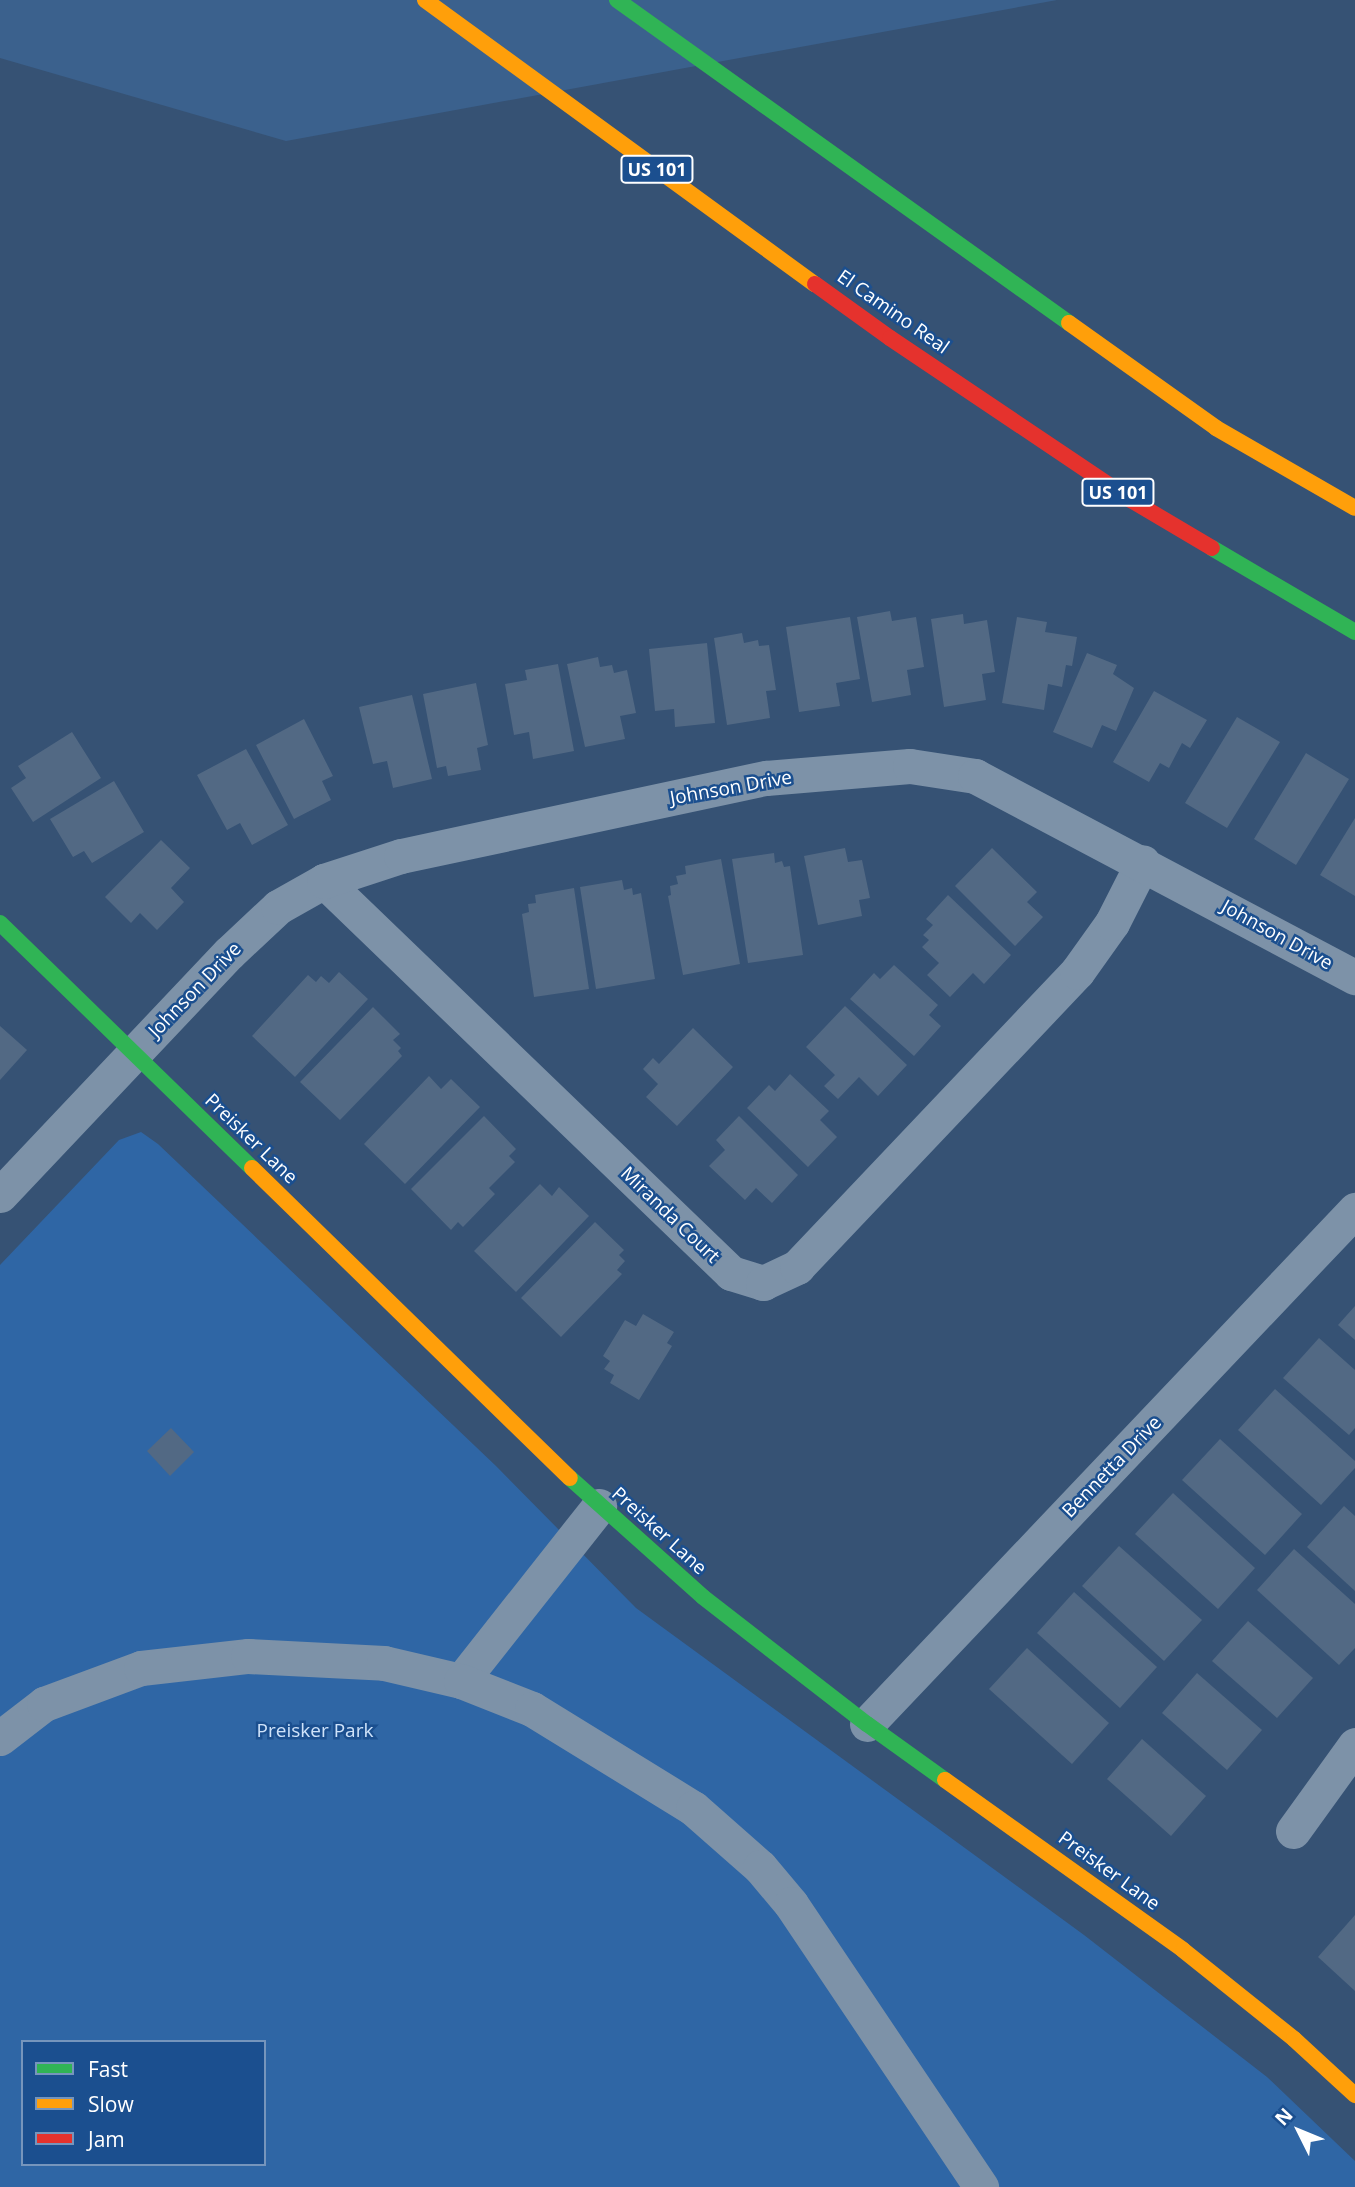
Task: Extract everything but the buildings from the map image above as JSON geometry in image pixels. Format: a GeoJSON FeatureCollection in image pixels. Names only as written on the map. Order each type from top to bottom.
{"type":"FeatureCollection","features":[{"type":"Feature","properties":{"kind":"main road","name":"El Camino Real"},"geometry":{"type":"LineString","coordinates":[[425,0],[890,338],[1131,500],[1355,632]]}},
{"type":"Feature","properties":{"kind":"main road"},"geometry":{"type":"LineString","coordinates":[[617,0],[1036,303],[1216,428],[1355,508]]}},
{"type":"Feature","properties":{"kind":"main road","name":"Preisker Lane"},"geometry":{"type":"LineString","coordinates":[[0,923],[599,1506],[703,1597],[867,1724],[1183,1950],[1294,2039],[1355,2095]]}},
{"type":"Feature","properties":{"kind":"street","name":"Johnson Drive"},"geometry":{"type":"LineString","coordinates":[[0,1195],[133,1054],[278,907],[324,881],[401,856],[766,778],[910,766],[975,776],[1143,862],[1355,977]]}},
{"type":"Feature","properties":{"kind":"street","name":"Miranda Court"},"geometry":{"type":"LineString","coordinates":[[324,881],[730,1273],[764,1283],[797,1267],[1077,972],[1112,922],[1143,862]]}},
{"type":"Feature","properties":{"kind":"street","name":"Bennetta Drive"},"geometry":{"type":"LineString","coordinates":[[867,1724],[1355,1210]]}},
{"type":"Feature","properties":{"kind":"street"},"geometry":{"type":"LineString","coordinates":[[461,1681],[599,1506]]}},
{"type":"Feature","properties":{"kind":"street"},"geometry":{"type":"LineString","coordinates":[[0,1738],[44,1704],[141,1668],[248,1656],[384,1663],[461,1681],[532,1709],[693,1808],[760,1867],[791,1905],[981,2187]]}},
{"type":"Feature","properties":{"kind":"street"},"geometry":{"type":"LineString","coordinates":[[1293,1831],[1355,1745]]}},
{"type":"Feature","properties":{"kind":"green space","name":"Preisker Park"},"geometry":{"type":"Polygon","coordinates":[[[141,1132],[158,1144],[496,1466],[636,1608],[1084,1935],[1267,2077],[1355,2161],[1355,2187],[0,2187],[0,1265],[119,1140],[141,1132]]]}},
{"type":"Feature","properties":{"kind":"shaded area"},"geometry":{"type":"Polygon","coordinates":[[[0,0],[1057,0],[286,141],[0,58],[0,0]]]}},
{"type":"Feature","properties":{"kind":"traffic: fast"},"geometry":{"type":"LineString","coordinates":[[617,0],[1069,323]]}},
{"type":"Feature","properties":{"kind":"traffic: fast"},"geometry":{"type":"LineString","coordinates":[[1212,548],[1355,632]]}},
{"type":"Feature","properties":{"kind":"traffic: fast"},"geometry":{"type":"LineString","coordinates":[[0,923],[252,1168]]}},
{"type":"Feature","properties":{"kind":"traffic: fast"},"geometry":{"type":"LineString","coordinates":[[570,1478],[703,1597],[867,1724],[945,1780]]}},
{"type":"Feature","properties":{"kind":"traffic: slow"},"geometry":{"type":"LineString","coordinates":[[425,0],[815,284]]}},
{"type":"Feature","properties":{"kind":"traffic: slow"},"geometry":{"type":"LineString","coordinates":[[1069,323],[1216,428],[1355,508]]}},
{"type":"Feature","properties":{"kind":"traffic: slow"},"geometry":{"type":"LineString","coordinates":[[252,1168],[570,1478]]}},
{"type":"Feature","properties":{"kind":"traffic: slow"},"geometry":{"type":"LineString","coordinates":[[945,1780],[1183,1950],[1294,2039],[1355,2095]]}},
{"type":"Feature","properties":{"kind":"traffic: jam"},"geometry":{"type":"LineString","coordinates":[[815,284],[890,338],[1131,500],[1212,548]]}}]}
